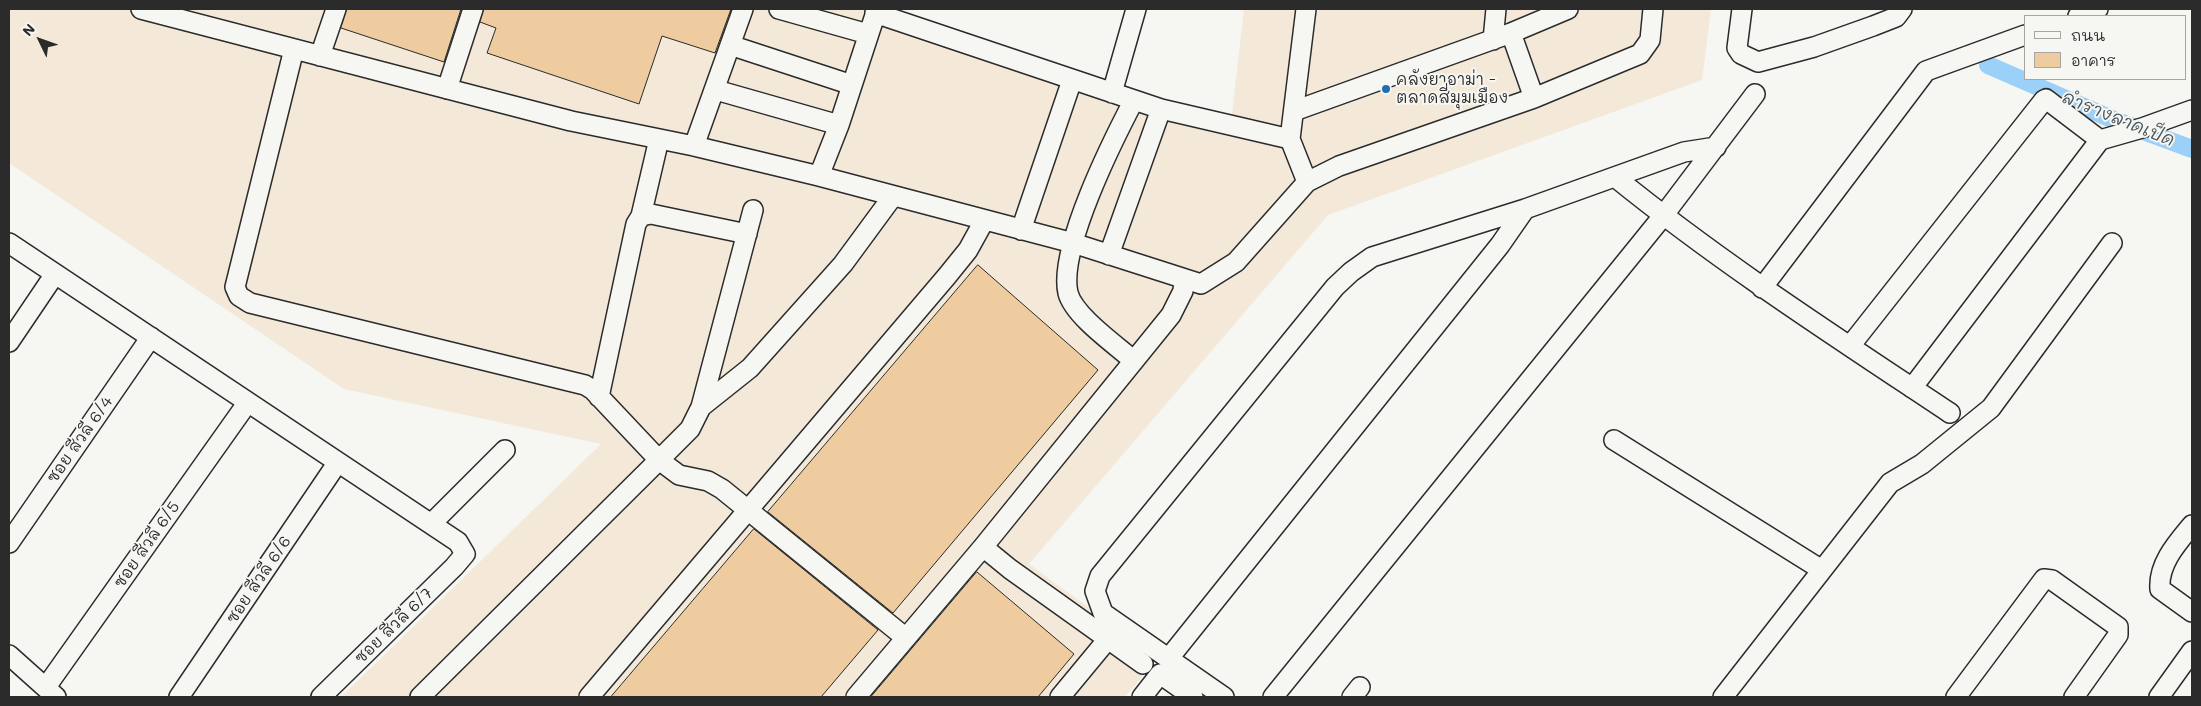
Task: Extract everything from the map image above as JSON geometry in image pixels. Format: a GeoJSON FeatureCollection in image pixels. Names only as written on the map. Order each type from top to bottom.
{"type":"FeatureCollection","features":[{"type":"Feature","properties":{"kind":"street"},"geometry":{"type":"LineString","coordinates":[[141,9],[194,15],[294,49],[447,89],[572,121],[694,146],[819,176],[1073,243],[1201,284],[1236,262],[1307,182],[1338,166],[1534,98],[1640,54],[1650,40],[1653,9]]}},
{"type":"Feature","properties":{"kind":"street"},"geometry":{"type":"LineString","coordinates":[[320,56],[336,9]]}},
{"type":"Feature","properties":{"kind":"street"},"geometry":{"type":"LineString","coordinates":[[447,89],[474,9]]}},
{"type":"Feature","properties":{"kind":"street"},"geometry":{"type":"LineString","coordinates":[[694,146],[716,90],[743,9]]}},
{"type":"Feature","properties":{"kind":"street"},"geometry":{"type":"LineString","coordinates":[[779,9],[868,34]]}},
{"type":"Feature","properties":{"kind":"street"},"geometry":{"type":"LineString","coordinates":[[1112,93],[1136,9]]}},
{"type":"Feature","properties":{"kind":"street"},"geometry":{"type":"LineString","coordinates":[[1306,9],[1290,139],[1307,182]]}},
{"type":"Feature","properties":{"kind":"street"},"geometry":{"type":"LineString","coordinates":[[1490,9],[1493,40]]}},
{"type":"Feature","properties":{"kind":"street"},"geometry":{"type":"LineString","coordinates":[[1294,111],[1493,40],[1568,9]]}},
{"type":"Feature","properties":{"kind":"street"},"geometry":{"type":"LineString","coordinates":[[1742,9],[1738,48],[1741,54],[1758,62],[1814,47],[1872,26],[1896,17],[1902,9]]}},
{"type":"Feature","properties":{"kind":"street"},"geometry":{"type":"LineString","coordinates":[[2081,15],[2098,9]]}},
{"type":"Feature","properties":{"kind":"street"},"geometry":{"type":"LineString","coordinates":[[819,176],[839,125],[876,11],[1072,80],[1161,109],[1290,139]]}},
{"type":"Feature","properties":{"kind":"street"},"geometry":{"type":"LineString","coordinates":[[1511,33],[1534,98]]}},
{"type":"Feature","properties":{"kind":"street"},"geometry":{"type":"LineString","coordinates":[[1762,288],[1926,71],[2024,35]]}},
{"type":"Feature","properties":{"kind":"street"},"geometry":{"type":"LineString","coordinates":[[730,45],[852,86]]}},
{"type":"Feature","properties":{"kind":"street"},"geometry":{"type":"LineString","coordinates":[[294,49],[235,287],[239,296],[250,303],[585,386],[599,397],[659,460],[679,475],[711,482],[906,638]]}},
{"type":"Feature","properties":{"kind":"street"},"geometry":{"type":"LineString","coordinates":[[1021,230],[1072,80]]}},
{"type":"Feature","properties":{"kind":"street"},"geometry":{"type":"LineString","coordinates":[[716,90],[839,125]]}},
{"type":"Feature","properties":{"kind":"street"},"geometry":{"type":"LineString","coordinates":[[1273,697],[1663,216],[1755,94]]}},
{"type":"Feature","properties":{"kind":"street"},"geometry":{"type":"LineString","coordinates":[[1850,346],[2044,100],[2046,99],[2100,140]]}},
{"type":"Feature","properties":{"kind":"street"},"geometry":{"type":"LineString","coordinates":[[1134,100],[1094,182],[1073,243],[1068,292],[1075,306],[1134,361]]}},
{"type":"Feature","properties":{"kind":"street"},"geometry":{"type":"LineString","coordinates":[[1109,255],[1161,109]]}},
{"type":"Feature","properties":{"kind":"street"},"geometry":{"type":"LineString","coordinates":[[1912,388],[2100,140],[2139,129],[2192,110]]}},
{"type":"Feature","properties":{"kind":"street"},"geometry":{"type":"LineString","coordinates":[[599,397],[636,224],[641,216],[659,139]]}},
{"type":"Feature","properties":{"kind":"street"},"geometry":{"type":"LineString","coordinates":[[1224,697],[1103,613],[1094,591],[1100,576],[1334,287],[1372,257],[1524,209],[1684,152],[1716,147]]}},
{"type":"Feature","properties":{"kind":"street"},"geometry":{"type":"LineString","coordinates":[[1615,176],[1663,216],[1762,288],[1950,413]]}},
{"type":"Feature","properties":{"kind":"street"},"geometry":{"type":"LineString","coordinates":[[701,407],[750,368],[842,264],[893,196]]}},
{"type":"Feature","properties":{"kind":"street"},"geometry":{"type":"LineString","coordinates":[[1169,658],[1500,245],[1524,209]]}},
{"type":"Feature","properties":{"kind":"street"},"geometry":{"type":"LineString","coordinates":[[413,697],[420,697],[690,429],[701,407],[753,210]]}},
{"type":"Feature","properties":{"kind":"street"},"geometry":{"type":"LineString","coordinates":[[641,216],[651,214],[747,234]]}},
{"type":"Feature","properties":{"kind":"street"},"geometry":{"type":"LineString","coordinates":[[589,697],[947,276],[968,250],[984,221]]}},
{"type":"Feature","properties":{"kind":"street"},"geometry":{"type":"LineString","coordinates":[[9,243],[431,524],[505,450]]}},
{"type":"Feature","properties":{"kind":"street"},"geometry":{"type":"LineString","coordinates":[[1723,697],[1890,483],[1922,464],[1991,408],[2112,243]]}},
{"type":"Feature","properties":{"kind":"street"},"geometry":{"type":"LineString","coordinates":[[9,342],[55,274]]}},
{"type":"Feature","properties":{"kind":"street"},"geometry":{"type":"LineString","coordinates":[[856,697],[983,547],[1171,315],[1183,292],[1184,279]]}},
{"type":"Feature","properties":{"kind":"street","name":"ซอย สีวลี 6/4"},"geometry":{"type":"LineString","coordinates":[[9,543],[151,337]]}},
{"type":"Feature","properties":{"kind":"street","name":"ซอย สีวลี 6/5"},"geometry":{"type":"LineString","coordinates":[[51,692],[248,402]]}},
{"type":"Feature","properties":{"kind":"street"},"geometry":{"type":"LineString","coordinates":[[1614,440],[1822,570]]}},
{"type":"Feature","properties":{"kind":"street","name":"ซอย สีวลี 6/6"},"geometry":{"type":"LineString","coordinates":[[179,697],[338,462]]}},
{"type":"Feature","properties":{"kind":"street","name":"ซอย สีวลี 6/7"},"geometry":{"type":"LineString","coordinates":[[321,697],[465,554],[458,542],[431,524]]}},
{"type":"Feature","properties":{"kind":"street"},"geometry":{"type":"LineString","coordinates":[[2192,525],[2161,568],[2159,578],[2160,589],[2192,612]]}},
{"type":"Feature","properties":{"kind":"street"},"geometry":{"type":"LineString","coordinates":[[983,547],[1017,575],[1144,664]]}},
{"type":"Feature","properties":{"kind":"street"},"geometry":{"type":"LineString","coordinates":[[1956,697],[2044,580],[2052,580],[2118,627],[2118,635],[2074,697]]}},
{"type":"Feature","properties":{"kind":"street"},"geometry":{"type":"LineString","coordinates":[[1060,697],[1108,639]]}},
{"type":"Feature","properties":{"kind":"street"},"geometry":{"type":"LineString","coordinates":[[9,655],[51,692]]}},
{"type":"Feature","properties":{"kind":"street"},"geometry":{"type":"LineString","coordinates":[[2159,697],[2189,661]]}},
{"type":"Feature","properties":{"kind":"street"},"geometry":{"type":"LineString","coordinates":[[1142,697],[1160,674],[1193,697]]}},
{"type":"Feature","properties":{"kind":"shaded area"},"geometry":{"type":"Polygon","coordinates":[[[9,9],[890,9],[1231,122],[1244,9],[1711,9],[1702,80],[1328,215],[1029,564],[1158,658],[1125,697],[341,697],[601,444],[344,389],[9,163],[9,9]]]}},
{"type":"Feature","properties":{"kind":"building"},"geometry":{"type":"Polygon","coordinates":[[[347,9],[461,9],[444,62],[341,28],[347,9]]]}},
{"type":"Feature","properties":{"kind":"building"},"geometry":{"type":"Polygon","coordinates":[[[484,9],[731,9],[715,53],[662,36],[639,104],[487,53],[496,28],[480,22],[484,9]]]}},
{"type":"Feature","properties":{"kind":"building"},"geometry":{"type":"Polygon","coordinates":[[[978,265],[1098,370],[893,613],[768,512],[978,265]]]}},
{"type":"Feature","properties":{"kind":"building"},"geometry":{"type":"Polygon","coordinates":[[[754,529],[878,630],[821,697],[611,697],[754,529]]]}},
{"type":"Feature","properties":{"kind":"building"},"geometry":{"type":"Polygon","coordinates":[[[977,572],[1074,654],[1038,697],[871,697],[977,572]]]}},
{"type":"Feature","properties":{"kind":"waterway","name":"ลำรางลาดเป็ด"},"geometry":{"type":"LineString","coordinates":[[1988,65],[2114,120],[2192,149]]}},
{"type":"Feature","properties":{"kind":"place","name":"คลังยาอาม่า - ตลาดสี่มุมเมือง"},"geometry":{"type":"Point","coordinates":[1386,89]}}]}
